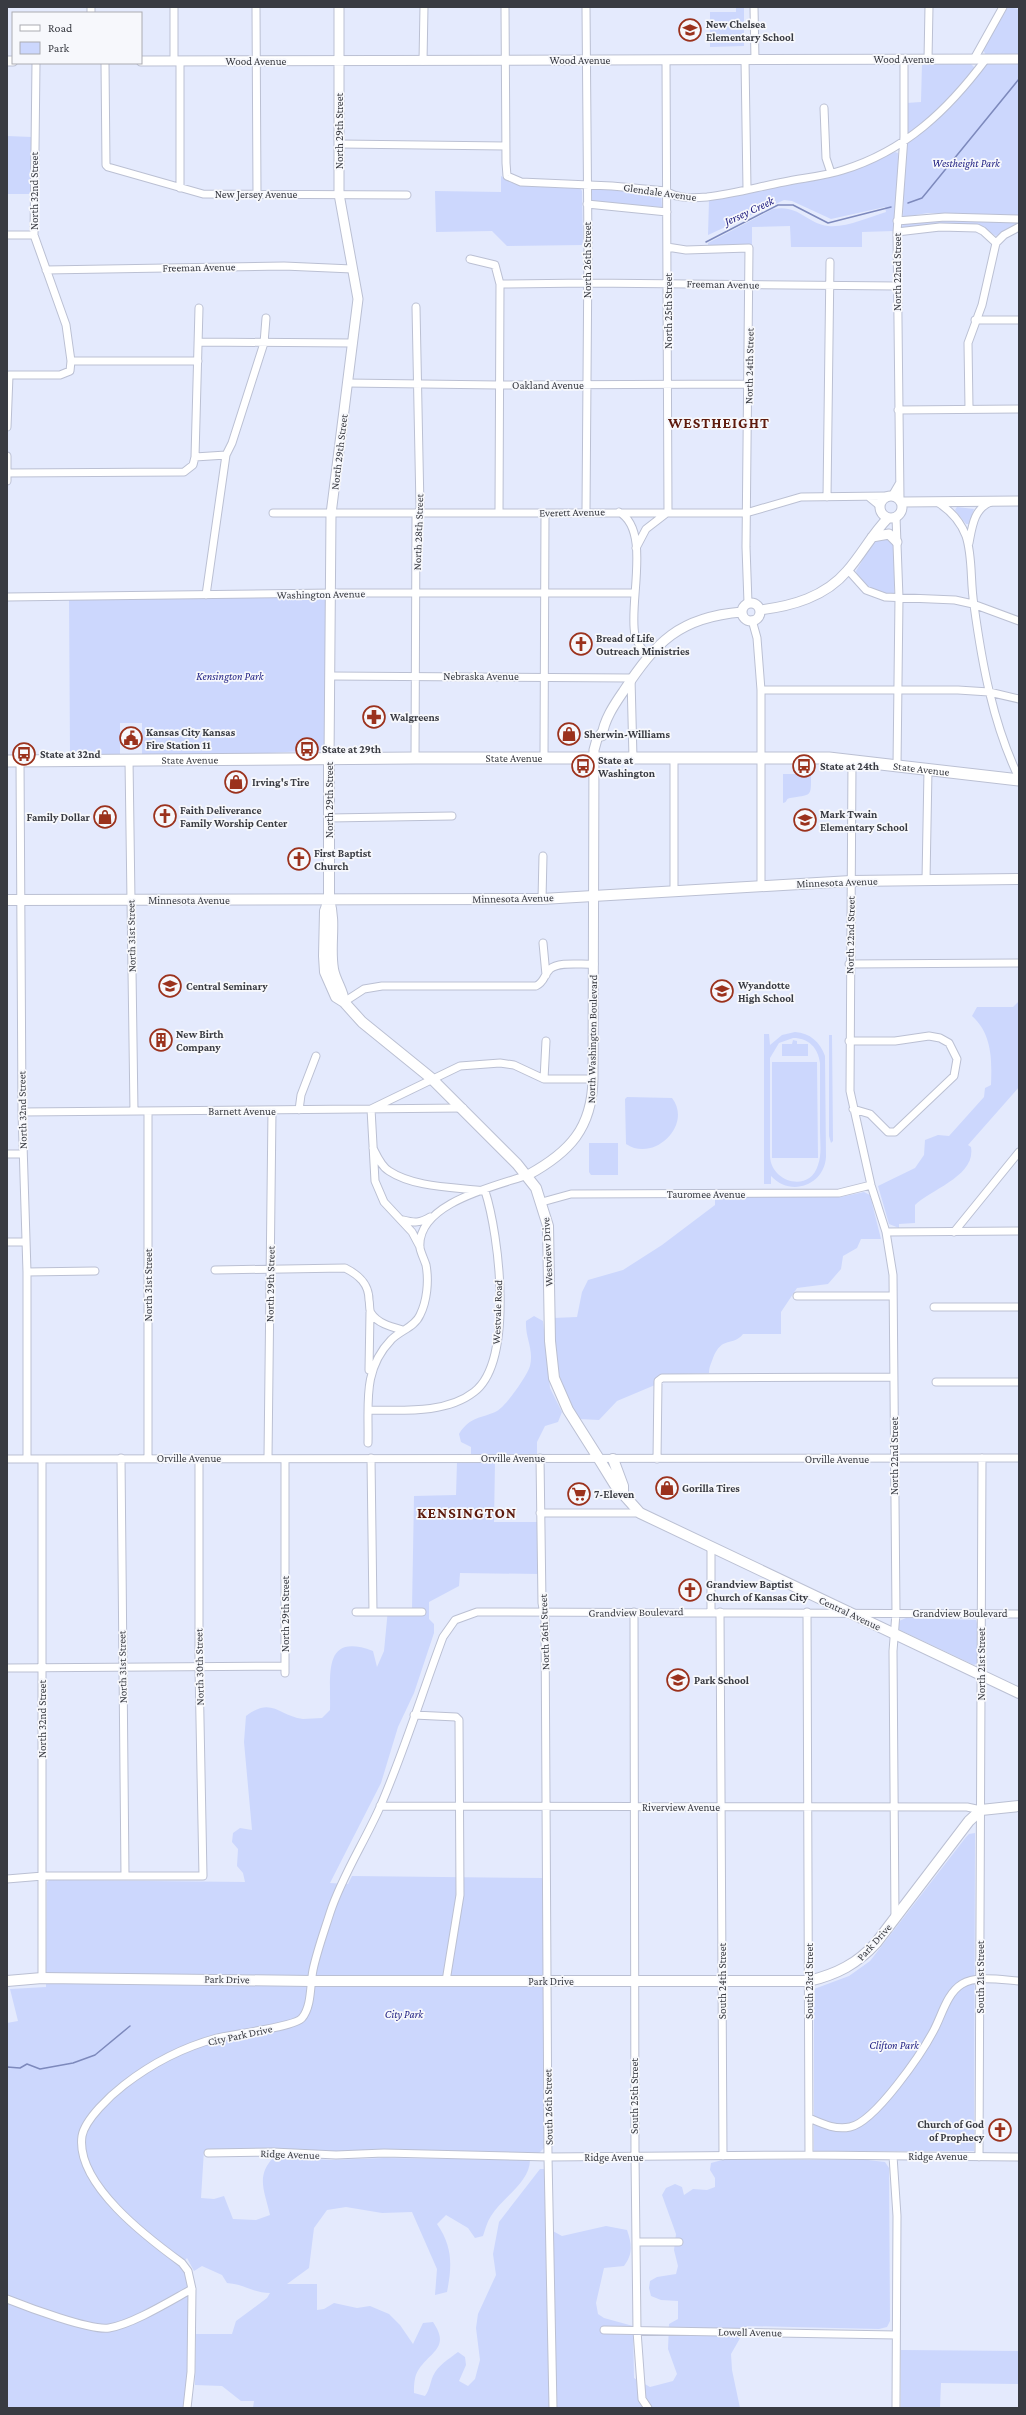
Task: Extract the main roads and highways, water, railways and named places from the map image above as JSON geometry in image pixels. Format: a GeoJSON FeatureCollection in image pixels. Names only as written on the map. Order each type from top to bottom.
{"type":"FeatureCollection","features":[{"type":"Feature","properties":{"kind":"main road","name":"State Avenue"},"geometry":{"type":"LineString","coordinates":[[7,761],[330,758],[828,758],[1019,779]]}},
{"type":"Feature","properties":{"kind":"main road","name":"North 29th Street"},"geometry":{"type":"LineString","coordinates":[[329,900],[330,758]]}},
{"type":"Feature","properties":{"kind":"main road","name":"Minnesota Avenue"},"geometry":{"type":"LineString","coordinates":[[7,900],[542,899],[850,880],[1019,879]]}},
{"type":"Feature","properties":{"kind":"main road","name":"Westview Drive"},"geometry":{"type":"LineString","coordinates":[[329,900],[332,911],[333,970],[344,1002],[356,1017],[431,1078],[463,1108],[528,1176],[542,1202],[548,1226],[550,1341],[554,1378],[568,1410],[599,1459],[623,1494],[640,1513]]}},
{"type":"Feature","properties":{"kind":"main road"},"geometry":{"type":"LineString","coordinates":[[613,1459],[623,1486],[623,1494]]}},
{"type":"Feature","properties":{"kind":"main road","name":"Central Avenue"},"geometry":{"type":"LineString","coordinates":[[640,1513],[1019,1693]]}},
{"type":"Feature","properties":{"kind":"main road","name":"Park Drive"},"geometry":{"type":"LineString","coordinates":[[7,1981],[42,1978],[547,1982],[810,1981],[842,1971],[861,1959],[895,1919],[969,1821],[980,1810],[1019,1806]]}},
{"type":"Feature","properties":{"kind":"waterway","name":"Jersey Creek"},"geometry":{"type":"LineString","coordinates":[[908,203],[922,198],[1019,79]]}},
{"type":"Feature","properties":{"kind":"waterway","name":"Jersey Creek"},"geometry":{"type":"LineString","coordinates":[[706,242],[778,205],[793,205],[828,223],[891,207]]}},
{"type":"Feature","properties":{"kind":"waterway"},"geometry":{"type":"LineString","coordinates":[[7,2067],[20,2068],[27,2064],[40,2069],[73,2063],[95,2055],[130,2026]]}},
{"type":"Feature","properties":{"kind":"place","name":"New Chelsea Elementary School"},"geometry":{"type":"Point","coordinates":[690,30]}},
{"type":"Feature","properties":{"kind":"place","name":"Bread of Life Outreach Ministries"},"geometry":{"type":"Point","coordinates":[581,644]}},
{"type":"Feature","properties":{"kind":"place","name":"Walgreens"},"geometry":{"type":"Point","coordinates":[374,717]}},
{"type":"Feature","properties":{"kind":"place","name":"Sherwin-Williams"},"geometry":{"type":"Point","coordinates":[569,734]}},
{"type":"Feature","properties":{"kind":"place","name":"Kansas City Kansas Fire Station 11"},"geometry":{"type":"Point","coordinates":[131,738]}},
{"type":"Feature","properties":{"kind":"place","name":"State at 29th"},"geometry":{"type":"Point","coordinates":[307,749]}},
{"type":"Feature","properties":{"kind":"place","name":"State at 32nd"},"geometry":{"type":"Point","coordinates":[24,754]}},
{"type":"Feature","properties":{"kind":"place","name":"State at Washington"},"geometry":{"type":"Point","coordinates":[583,766]}},
{"type":"Feature","properties":{"kind":"place","name":"State at 24th"},"geometry":{"type":"Point","coordinates":[804,766]}},
{"type":"Feature","properties":{"kind":"place","name":"Irving's Tire"},"geometry":{"type":"Point","coordinates":[236,782]}},
{"type":"Feature","properties":{"kind":"place","name":"Faith Deliverance Family Worship Center"},"geometry":{"type":"Point","coordinates":[165,816]}},
{"type":"Feature","properties":{"kind":"place","name":"Family Dollar"},"geometry":{"type":"Point","coordinates":[105,817]}},
{"type":"Feature","properties":{"kind":"place","name":"Mark Twain Elementary School"},"geometry":{"type":"Point","coordinates":[805,820]}},
{"type":"Feature","properties":{"kind":"place","name":"First Baptist Church"},"geometry":{"type":"Point","coordinates":[299,859]}},
{"type":"Feature","properties":{"kind":"place","name":"Central Seminary"},"geometry":{"type":"Point","coordinates":[170,986]}},
{"type":"Feature","properties":{"kind":"place","name":"Wyandotte High School"},"geometry":{"type":"Point","coordinates":[722,991]}},
{"type":"Feature","properties":{"kind":"place","name":"New Birth Company"},"geometry":{"type":"Point","coordinates":[161,1040]}},
{"type":"Feature","properties":{"kind":"place","name":"Gorilla Tires"},"geometry":{"type":"Point","coordinates":[667,1488]}},
{"type":"Feature","properties":{"kind":"place","name":"7-Eleven"},"geometry":{"type":"Point","coordinates":[579,1494]}},
{"type":"Feature","properties":{"kind":"place","name":"Grandview Baptist Church of Kansas City"},"geometry":{"type":"Point","coordinates":[690,1590]}},
{"type":"Feature","properties":{"kind":"place","name":"Park School"},"geometry":{"type":"Point","coordinates":[678,1680]}},
{"type":"Feature","properties":{"kind":"place","name":"Church of God of Prophecy"},"geometry":{"type":"Point","coordinates":[1000,2130]}},
{"type":"Feature","properties":{"kind":"district","name":"WESTHEIGHT"},"geometry":{"type":"Point","coordinates":[719,423]}},
{"type":"Feature","properties":{"kind":"district","name":"KENSINGTON"},"geometry":{"type":"Point","coordinates":[467,1513]}},
{"type":"Feature","properties":{"kind":"park label","name":"Westheight Park"},"geometry":{"type":"Point","coordinates":[966,163]}},
{"type":"Feature","properties":{"kind":"park label","name":"Kensington Park"},"geometry":{"type":"Point","coordinates":[230,676]}},
{"type":"Feature","properties":{"kind":"park label","name":"City Park"},"geometry":{"type":"Point","coordinates":[404,2014]}},
{"type":"Feature","properties":{"kind":"park label","name":"Clifton Park"},"geometry":{"type":"Point","coordinates":[894,2045]}}]}
